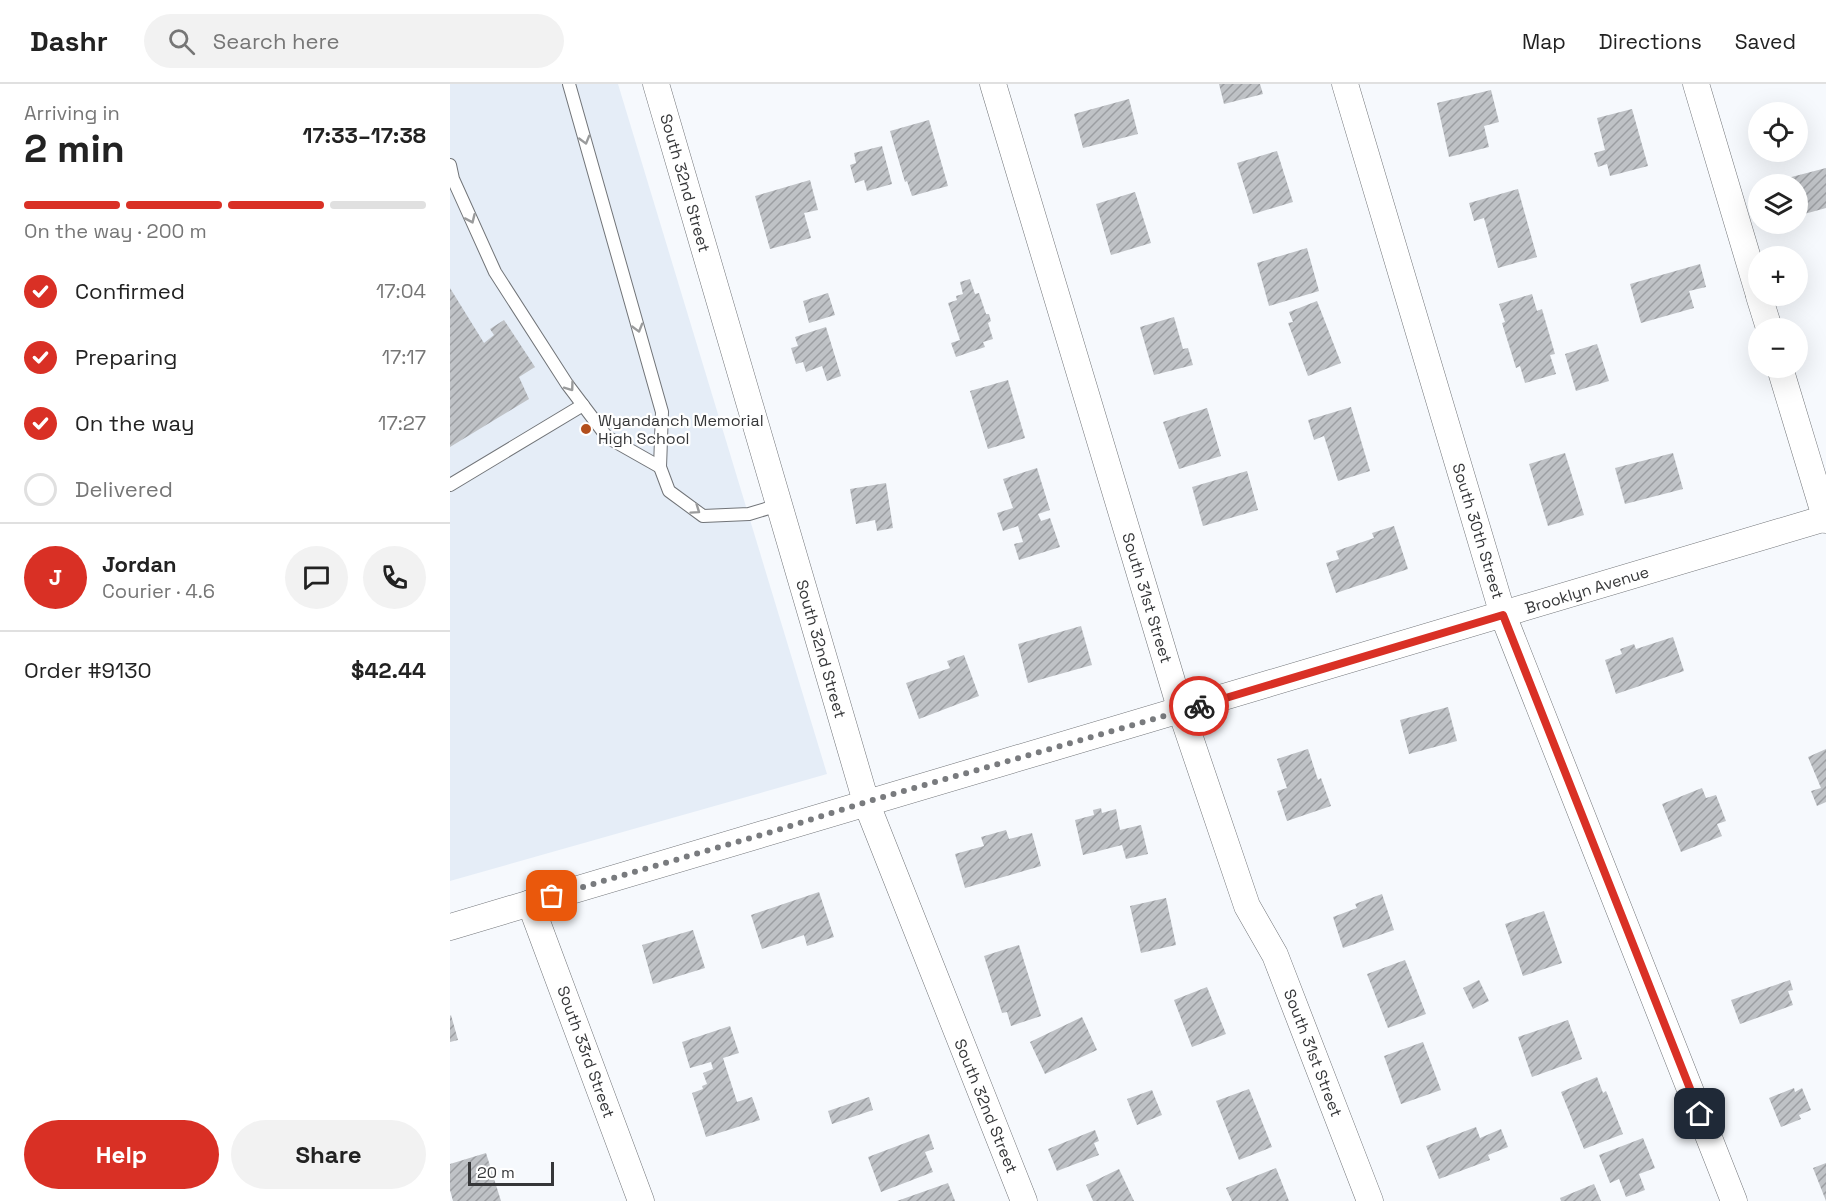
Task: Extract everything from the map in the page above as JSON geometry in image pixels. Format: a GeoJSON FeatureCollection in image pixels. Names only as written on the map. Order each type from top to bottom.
{"type":"FeatureCollection","features":[{"type":"Feature","properties":{"kind":"street","name":"South 32nd Street"},"geometry":{"type":"LineString","coordinates":[[656,84],[866,802],[1024,1201]]}},
{"type":"Feature","properties":{"kind":"street","name":"South 31st Street"},"geometry":{"type":"LineString","coordinates":[[993,84],[1181,711],[1248,906],[1275,955],[1370,1201]]}},
{"type":"Feature","properties":{"kind":"street","name":"South 30th Street"},"geometry":{"type":"LineString","coordinates":[[1345,84],[1503,615],[1734,1201]]}},
{"type":"Feature","properties":{"kind":"street"},"geometry":{"type":"LineString","coordinates":[[1696,84],[1748,257]]}},
{"type":"Feature","properties":{"kind":"street"},"geometry":{"type":"LineString","coordinates":[[1783,378],[1826,519]]}},
{"type":"Feature","properties":{"kind":"street","name":"Brooklyn Avenue"},"geometry":{"type":"LineString","coordinates":[[450,927],[1826,519]]}},
{"type":"Feature","properties":{"kind":"street","name":"South 33rd Street"},"geometry":{"type":"LineString","coordinates":[[530,903],[641,1201]]}},
{"type":"Feature","properties":{"kind":"lane"},"geometry":{"type":"LineString","coordinates":[[569,84],[662,412],[660,467],[669,491],[703,516],[749,514],[779,505]]}},
{"type":"Feature","properties":{"kind":"lane"},"geometry":{"type":"LineString","coordinates":[[450,165],[453,179],[495,272],[567,384],[607,437],[660,467]]}},
{"type":"Feature","properties":{"kind":"lane"},"geometry":{"type":"LineString","coordinates":[[450,485],[583,405]]}},
{"type":"Feature","properties":{"kind":"shaded area","name":"Wyandanch Memorial High School"},"geometry":{"type":"Polygon","coordinates":[[[450,84],[618,84],[827,774],[450,881],[450,84]]]}},
{"type":"Feature","properties":{"kind":"building"},"geometry":{"type":"Polygon","coordinates":[[[1219,84],[1260,84],[1263,94],[1224,104],[1219,84]]]}},
{"type":"Feature","properties":{"kind":"building"},"geometry":{"type":"Polygon","coordinates":[[[1491,90],[1499,122],[1484,126],[1489,147],[1449,157],[1437,103],[1491,90]]]}},
{"type":"Feature","properties":{"kind":"building"},"geometry":{"type":"Polygon","coordinates":[[[1129,99],[1138,134],[1083,148],[1074,114],[1129,99]]]}},
{"type":"Feature","properties":{"kind":"building"},"geometry":{"type":"Polygon","coordinates":[[[1632,109],[1648,166],[1610,176],[1607,164],[1598,167],[1594,153],[1605,150],[1597,118],[1632,109]]]}},
{"type":"Feature","properties":{"kind":"building"},"geometry":{"type":"Polygon","coordinates":[[[929,120],[948,186],[912,196],[907,181],[905,182],[890,131],[929,120]]]}},
{"type":"Feature","properties":{"kind":"building"},"geometry":{"type":"Polygon","coordinates":[[[882,146],[892,184],[867,191],[864,180],[855,183],[850,165],[856,163],[854,153],[882,146]]]}},
{"type":"Feature","properties":{"kind":"building"},"geometry":{"type":"Polygon","coordinates":[[[1277,151],[1293,202],[1253,214],[1237,163],[1277,151]]]}},
{"type":"Feature","properties":{"kind":"building"},"geometry":{"type":"Polygon","coordinates":[[[1826,168],[1826,208],[1808,213],[1808,174],[1803,174],[1826,168]]]}},
{"type":"Feature","properties":{"kind":"building"},"geometry":{"type":"Polygon","coordinates":[[[810,180],[818,210],[804,213],[811,238],[770,249],[755,196],[810,180]]]}},
{"type":"Feature","properties":{"kind":"building"},"geometry":{"type":"Polygon","coordinates":[[[1518,189],[1537,257],[1498,268],[1484,218],[1474,221],[1469,203],[1518,189]]]}},
{"type":"Feature","properties":{"kind":"building"},"geometry":{"type":"Polygon","coordinates":[[[1135,192],[1151,243],[1111,255],[1096,204],[1135,192]]]}},
{"type":"Feature","properties":{"kind":"building"},"geometry":{"type":"Polygon","coordinates":[[[1307,248],[1319,291],[1269,306],[1257,263],[1307,248]]]}},
{"type":"Feature","properties":{"kind":"building"},"geometry":{"type":"Polygon","coordinates":[[[1700,264],[1706,287],[1689,291],[1694,308],[1641,323],[1630,284],[1700,264]]]}},
{"type":"Feature","properties":{"kind":"building"},"geometry":{"type":"Polygon","coordinates":[[[970,279],[975,294],[979,293],[986,314],[989,314],[991,321],[988,323],[993,339],[983,342],[985,347],[956,357],[951,343],[960,340],[948,303],[957,300],[956,296],[963,294],[960,282],[970,279]]]}},
{"type":"Feature","properties":{"kind":"building"},"geometry":{"type":"Polygon","coordinates":[[[450,288],[484,343],[494,335],[490,329],[504,320],[535,367],[519,377],[529,399],[450,447],[450,288]]]}},
{"type":"Feature","properties":{"kind":"building"},"geometry":{"type":"Polygon","coordinates":[[[828,293],[835,315],[809,323],[803,301],[828,293]]]}},
{"type":"Feature","properties":{"kind":"building"},"geometry":{"type":"Polygon","coordinates":[[[1532,294],[1537,311],[1542,309],[1555,354],[1550,355],[1556,374],[1525,383],[1520,366],[1516,368],[1502,323],[1505,322],[1499,304],[1532,294]]]}},
{"type":"Feature","properties":{"kind":"building"},"geometry":{"type":"Polygon","coordinates":[[[1317,301],[1341,363],[1308,376],[1288,323],[1293,322],[1289,312],[1317,301]]]}},
{"type":"Feature","properties":{"kind":"building"},"geometry":{"type":"Polygon","coordinates":[[[1174,317],[1183,349],[1188,348],[1193,365],[1154,375],[1140,327],[1174,317]]]}},
{"type":"Feature","properties":{"kind":"building"},"geometry":{"type":"Polygon","coordinates":[[[826,327],[841,376],[827,381],[822,366],[806,372],[803,362],[796,364],[791,348],[798,346],[795,337],[826,327]]]}},
{"type":"Feature","properties":{"kind":"building"},"geometry":{"type":"Polygon","coordinates":[[[1597,344],[1609,381],[1576,391],[1565,354],[1597,344]]]}},
{"type":"Feature","properties":{"kind":"building"},"geometry":{"type":"Polygon","coordinates":[[[1008,380],[1025,438],[988,449],[970,391],[1008,380]]]}},
{"type":"Feature","properties":{"kind":"building"},"geometry":{"type":"Polygon","coordinates":[[[1351,407],[1370,471],[1338,481],[1324,436],[1314,440],[1308,420],[1351,407]]]}},
{"type":"Feature","properties":{"kind":"building"},"geometry":{"type":"Polygon","coordinates":[[[1207,408],[1221,456],[1179,469],[1163,422],[1207,408]]]}},
{"type":"Feature","properties":{"kind":"building"},"geometry":{"type":"Polygon","coordinates":[[[1565,453],[1584,515],[1548,526],[1529,464],[1565,453]]]}},
{"type":"Feature","properties":{"kind":"building"},"geometry":{"type":"Polygon","coordinates":[[[1673,453],[1683,489],[1625,504],[1615,468],[1673,453]]]}},
{"type":"Feature","properties":{"kind":"building"},"geometry":{"type":"Polygon","coordinates":[[[1037,468],[1050,510],[1038,514],[1041,521],[1050,518],[1060,547],[1019,560],[1014,544],[1023,542],[1018,526],[1003,531],[997,513],[1013,508],[1003,479],[1037,468]]]}},
{"type":"Feature","properties":{"kind":"building"},"geometry":{"type":"Polygon","coordinates":[[[1247,471],[1258,510],[1203,526],[1192,487],[1247,471]]]}},
{"type":"Feature","properties":{"kind":"building"},"geometry":{"type":"Polygon","coordinates":[[[886,483],[893,528],[877,531],[875,520],[856,524],[850,489],[886,483]]]}},
{"type":"Feature","properties":{"kind":"building"},"geometry":{"type":"Polygon","coordinates":[[[1394,526],[1408,569],[1336,593],[1326,563],[1339,559],[1336,551],[1374,538],[1372,533],[1394,526]]]}},
{"type":"Feature","properties":{"kind":"building"},"geometry":{"type":"Polygon","coordinates":[[[1081,626],[1092,665],[1028,683],[1018,644],[1081,626]]]}},
{"type":"Feature","properties":{"kind":"building"},"geometry":{"type":"Polygon","coordinates":[[[1673,637],[1684,671],[1616,694],[1605,660],[1622,654],[1620,649],[1634,644],[1636,649],[1673,637]]]}},
{"type":"Feature","properties":{"kind":"building"},"geometry":{"type":"Polygon","coordinates":[[[964,655],[979,696],[919,719],[906,683],[950,668],[947,661],[964,655]]]}},
{"type":"Feature","properties":{"kind":"building"},"geometry":{"type":"Polygon","coordinates":[[[1448,707],[1457,741],[1409,754],[1400,720],[1448,707]]]}},
{"type":"Feature","properties":{"kind":"building"},"geometry":{"type":"Polygon","coordinates":[[[1308,749],[1318,780],[1321,778],[1331,806],[1287,821],[1277,791],[1287,788],[1277,759],[1308,749]]]}},
{"type":"Feature","properties":{"kind":"building"},"geometry":{"type":"Polygon","coordinates":[[[1826,749],[1826,802],[1817,806],[1811,791],[1821,788],[1808,757],[1826,749]]]}},
{"type":"Feature","properties":{"kind":"building"},"geometry":{"type":"Polygon","coordinates":[[[1702,788],[1706,798],[1716,795],[1726,821],[1717,824],[1722,836],[1681,852],[1662,804],[1702,788]]]}},
{"type":"Feature","properties":{"kind":"building"},"geometry":{"type":"Polygon","coordinates":[[[1101,808],[1102,813],[1116,809],[1120,830],[1141,825],[1148,854],[1126,859],[1122,845],[1083,855],[1075,820],[1094,815],[1093,810],[1101,808]]]}},
{"type":"Feature","properties":{"kind":"building"},"geometry":{"type":"Polygon","coordinates":[[[1006,830],[1009,839],[1032,833],[1041,866],[965,888],[955,854],[984,846],[981,837],[1006,830]]]}},
{"type":"Feature","properties":{"kind":"building"},"geometry":{"type":"Polygon","coordinates":[[[819,892],[834,937],[807,946],[804,935],[762,949],[751,915],[819,892]]]}},
{"type":"Feature","properties":{"kind":"building"},"geometry":{"type":"Polygon","coordinates":[[[1382,894],[1394,930],[1343,948],[1333,917],[1357,908],[1355,904],[1382,894]]]}},
{"type":"Feature","properties":{"kind":"building"},"geometry":{"type":"Polygon","coordinates":[[[1166,898],[1176,945],[1141,953],[1130,906],[1166,898]]]}},
{"type":"Feature","properties":{"kind":"building"},"geometry":{"type":"Polygon","coordinates":[[[1544,911],[1562,963],[1523,976],[1505,924],[1544,911]]]}},
{"type":"Feature","properties":{"kind":"building"},"geometry":{"type":"Polygon","coordinates":[[[693,930],[705,968],[653,984],[642,945],[693,930]]]}},
{"type":"Feature","properties":{"kind":"building"},"geometry":{"type":"Polygon","coordinates":[[[1019,945],[1041,1016],[1011,1026],[1007,1012],[1002,1013],[984,956],[1019,945]]]}},
{"type":"Feature","properties":{"kind":"building"},"geometry":{"type":"Polygon","coordinates":[[[1405,960],[1426,1014],[1388,1028],[1367,974],[1405,960]]]}},
{"type":"Feature","properties":{"kind":"building"},"geometry":{"type":"Polygon","coordinates":[[[1479,980],[1489,1001],[1473,1009],[1463,988],[1479,980]]]}},
{"type":"Feature","properties":{"kind":"building"},"geometry":{"type":"Polygon","coordinates":[[[1790,980],[1793,990],[1788,991],[1793,1005],[1740,1024],[1731,1000],[1790,980]]]}},
{"type":"Feature","properties":{"kind":"building"},"geometry":{"type":"Polygon","coordinates":[[[1207,987],[1226,1034],[1192,1047],[1174,1000],[1207,987]]]}},
{"type":"Feature","properties":{"kind":"building"},"geometry":{"type":"Polygon","coordinates":[[[450,1016],[458,1040],[450,1042],[450,1016]]]}},
{"type":"Feature","properties":{"kind":"building"},"geometry":{"type":"Polygon","coordinates":[[[1082,1017],[1097,1050],[1045,1074],[1030,1042],[1082,1017]]]}},
{"type":"Feature","properties":{"kind":"building"},"geometry":{"type":"Polygon","coordinates":[[[1568,1020],[1582,1059],[1532,1077],[1518,1037],[1568,1020]]]}},
{"type":"Feature","properties":{"kind":"building"},"geometry":{"type":"Polygon","coordinates":[[[730,1026],[739,1053],[723,1058],[737,1102],[752,1097],[760,1120],[706,1137],[692,1093],[703,1089],[702,1086],[707,1084],[703,1073],[713,1069],[711,1062],[690,1068],[682,1042],[730,1026]]]}},
{"type":"Feature","properties":{"kind":"building"},"geometry":{"type":"Polygon","coordinates":[[[1423,1042],[1441,1090],[1401,1104],[1384,1056],[1423,1042]]]}},
{"type":"Feature","properties":{"kind":"building"},"geometry":{"type":"Polygon","coordinates":[[[1597,1077],[1603,1093],[1606,1091],[1623,1134],[1584,1149],[1561,1092],[1597,1077]]]}},
{"type":"Feature","properties":{"kind":"building"},"geometry":{"type":"Polygon","coordinates":[[[1794,1088],[1795,1092],[1802,1088],[1811,1110],[1799,1115],[1801,1119],[1781,1127],[1769,1098],[1794,1088]]]}},
{"type":"Feature","properties":{"kind":"building"},"geometry":{"type":"Polygon","coordinates":[[[1249,1089],[1272,1147],[1239,1160],[1216,1101],[1249,1089]]]}},
{"type":"Feature","properties":{"kind":"building"},"geometry":{"type":"Polygon","coordinates":[[[1152,1090],[1162,1115],[1137,1125],[1127,1099],[1152,1090]]]}},
{"type":"Feature","properties":{"kind":"building"},"geometry":{"type":"Polygon","coordinates":[[[869,1097],[873,1110],[832,1124],[828,1111],[869,1097]]]}},
{"type":"Feature","properties":{"kind":"building"},"geometry":{"type":"Polygon","coordinates":[[[1476,1127],[1480,1138],[1501,1129],[1508,1147],[1488,1155],[1490,1160],[1439,1179],[1426,1146],[1476,1127]]]}},
{"type":"Feature","properties":{"kind":"building"},"geometry":{"type":"Polygon","coordinates":[[[1095,1130],[1099,1141],[1094,1143],[1099,1155],[1057,1171],[1048,1149],[1095,1130]]]}},
{"type":"Feature","properties":{"kind":"building"},"geometry":{"type":"Polygon","coordinates":[[[929,1134],[934,1149],[925,1152],[933,1172],[881,1192],[868,1157],[929,1134]]]}},
{"type":"Feature","properties":{"kind":"building"},"geometry":{"type":"Polygon","coordinates":[[[1643,1138],[1655,1168],[1639,1174],[1645,1190],[1626,1197],[1619,1179],[1610,1183],[1599,1155],[1643,1138]]]}},
{"type":"Feature","properties":{"kind":"building"},"geometry":{"type":"Polygon","coordinates":[[[486,1153],[501,1201],[453,1201],[450,1190],[450,1164],[486,1153]]]}},
{"type":"Feature","properties":{"kind":"building"},"geometry":{"type":"Polygon","coordinates":[[[1826,1163],[1826,1201],[1813,1168],[1826,1163]]]}},
{"type":"Feature","properties":{"kind":"building"},"geometry":{"type":"Polygon","coordinates":[[[1276,1168],[1289,1201],[1232,1201],[1226,1188],[1276,1168]]]}},
{"type":"Feature","properties":{"kind":"building"},"geometry":{"type":"Polygon","coordinates":[[[1119,1169],[1134,1201],[1093,1201],[1086,1185],[1119,1169]]]}},
{"type":"Feature","properties":{"kind":"building"},"geometry":{"type":"Polygon","coordinates":[[[948,1183],[955,1201],[897,1201],[948,1183]]]}},
{"type":"Feature","properties":{"kind":"building"},"geometry":{"type":"Polygon","coordinates":[[[1594,1184],[1601,1201],[1561,1201],[1560,1198],[1594,1184]]]}},
{"type":"Feature","properties":{"kind":"way so far"},"geometry":{"type":"LineString","coordinates":[[552,896],[1199,706]]}},
{"type":"Feature","properties":{"kind":"place","name":"Wyandanch Memorial High School"},"geometry":{"type":"Point","coordinates":[586,429]}},
{"type":"Feature","properties":{"kind":"route"},"geometry":{"type":"LineString","coordinates":[[1199,706],[1503,615],[1700,1114]]}}]}
